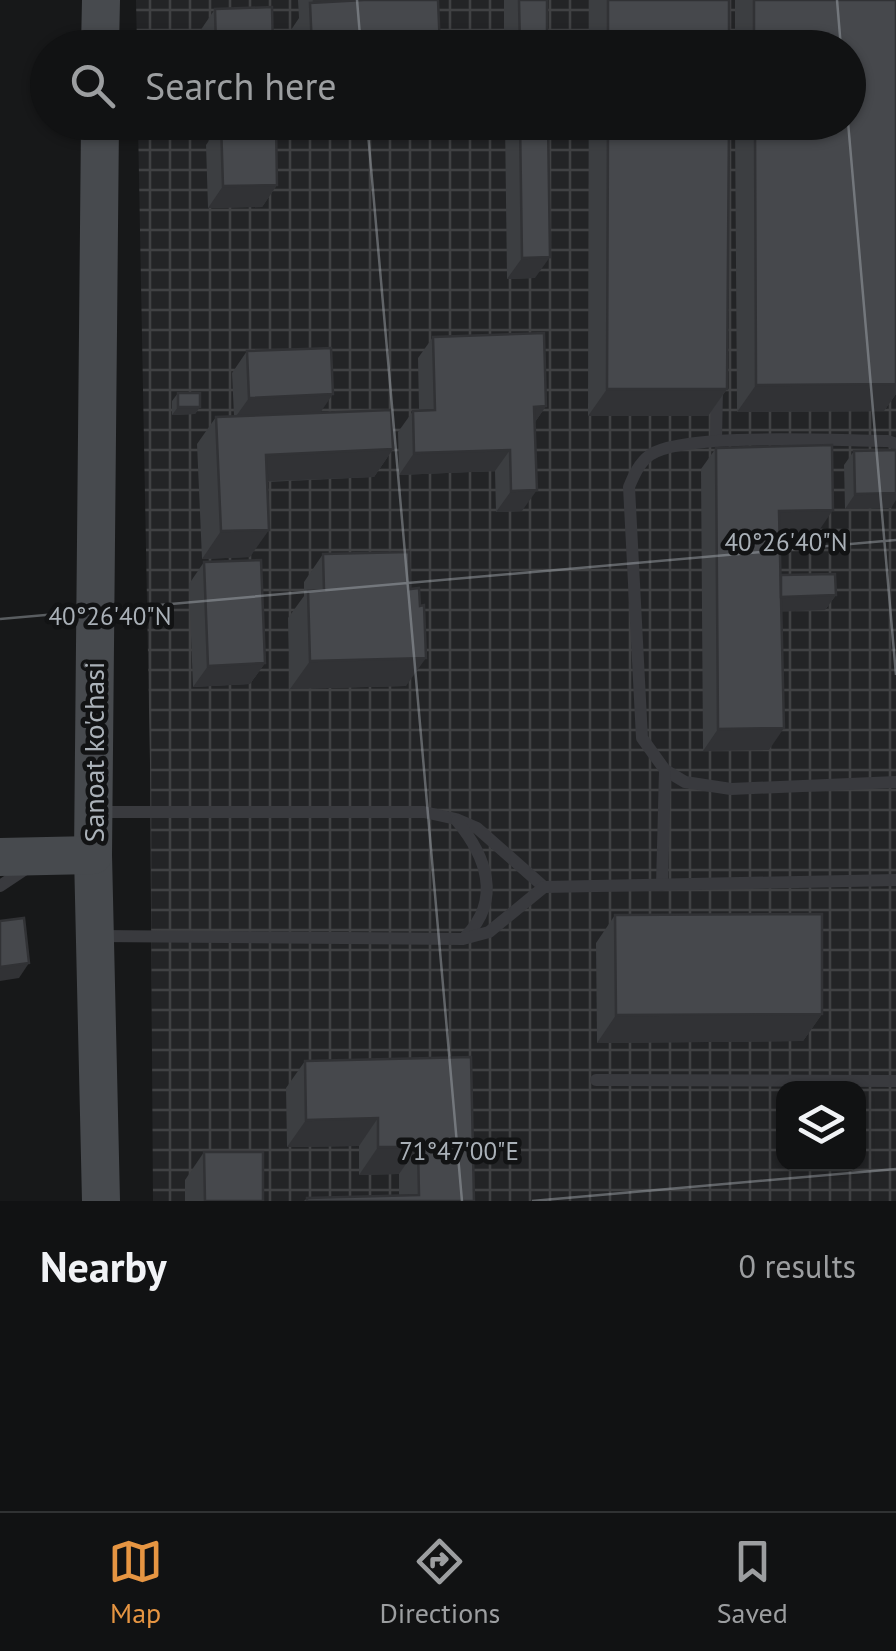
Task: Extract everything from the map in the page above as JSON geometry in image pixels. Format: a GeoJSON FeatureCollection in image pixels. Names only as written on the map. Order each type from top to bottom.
{"type":"FeatureCollection","features":[{"type":"Feature","properties":{"kind":"street"},"geometry":{"type":"LineString","coordinates":[[100,30],[101,0]]}},
{"type":"Feature","properties":{"kind":"street","name":"Sanoat ko'chasi"},"geometry":{"type":"LineString","coordinates":[[100,140],[93,855],[102,1201]]}},
{"type":"Feature","properties":{"kind":"street"},"geometry":{"type":"LineString","coordinates":[[0,857],[93,855]]}},
{"type":"Feature","properties":{"kind":"lane"},"geometry":{"type":"LineString","coordinates":[[716,441],[717,382]]}},
{"type":"Feature","properties":{"kind":"lane"},"geometry":{"type":"LineString","coordinates":[[896,444],[693,441],[650,455],[636,469],[629,488],[642,738],[665,770],[685,782],[731,788],[896,782]]}},
{"type":"Feature","properties":{"kind":"lane"},"geometry":{"type":"LineString","coordinates":[[662,885],[665,770]]}},
{"type":"Feature","properties":{"kind":"lane"},"geometry":{"type":"LineString","coordinates":[[94,812],[424,812],[456,818],[477,828],[544,888]]}},
{"type":"Feature","properties":{"kind":"lane"},"geometry":{"type":"LineString","coordinates":[[456,818],[475,842],[486,868],[485,901],[477,924],[464,939]]}},
{"type":"Feature","properties":{"kind":"lane"},"geometry":{"type":"LineString","coordinates":[[0,886],[45,856]]}},
{"type":"Feature","properties":{"kind":"lane"},"geometry":{"type":"LineString","coordinates":[[95,936],[464,939],[489,932],[544,888],[896,880]]}},
{"type":"Feature","properties":{"kind":"lane"},"geometry":{"type":"LineString","coordinates":[[596,1080],[896,1080]]}},
{"type":"Feature","properties":{"kind":"shaded area"},"geometry":{"type":"Polygon","coordinates":[[[136,0],[896,0],[896,1201],[153,1201],[150,762],[138,140],[866,140],[866,30],[137,30],[136,0]]]}},
{"type":"Feature","properties":{"kind":"building"},"geometry":{"type":"Polygon","coordinates":[[[438,0],[439,30],[311,30],[310,3],[438,0]]]}},
{"type":"Feature","properties":{"kind":"building"},"geometry":{"type":"Polygon","coordinates":[[[519,0],[547,0],[547,30],[520,30],[519,0]]]}},
{"type":"Feature","properties":{"kind":"building"},"geometry":{"type":"Polygon","coordinates":[[[608,0],[729,0],[729,30],[608,30],[608,0]]]}},
{"type":"Feature","properties":{"kind":"building"},"geometry":{"type":"Polygon","coordinates":[[[754,0],[896,0],[896,384],[756,385],[755,140],[866,140],[866,30],[754,30],[754,0]]]}},
{"type":"Feature","properties":{"kind":"building"},"geometry":{"type":"Polygon","coordinates":[[[272,7],[273,30],[216,30],[215,9],[272,7]]]}},
{"type":"Feature","properties":{"kind":"building"},"geometry":{"type":"Polygon","coordinates":[[[222,140],[276,140],[277,185],[223,186],[222,140]]]}},
{"type":"Feature","properties":{"kind":"building"},"geometry":{"type":"Polygon","coordinates":[[[520,140],[548,140],[550,257],[522,258],[520,140]]]}},
{"type":"Feature","properties":{"kind":"building"},"geometry":{"type":"Polygon","coordinates":[[[608,140],[729,140],[727,389],[607,389],[608,140]]]}},
{"type":"Feature","properties":{"kind":"building"},"geometry":{"type":"Polygon","coordinates":[[[544,333],[546,406],[534,407],[537,490],[511,491],[510,450],[414,453],[413,411],[435,410],[433,337],[544,333]]]}},
{"type":"Feature","properties":{"kind":"building"},"geometry":{"type":"Polygon","coordinates":[[[331,348],[333,394],[249,398],[247,351],[331,348]]]}},
{"type":"Feature","properties":{"kind":"building"},"geometry":{"type":"Polygon","coordinates":[[[178,393],[200,393],[200,407],[178,407],[178,393]]]}},
{"type":"Feature","properties":{"kind":"building"},"geometry":{"type":"Polygon","coordinates":[[[391,410],[393,449],[266,455],[269,530],[221,531],[216,417],[391,410]]]}},
{"type":"Feature","properties":{"kind":"building"},"geometry":{"type":"Polygon","coordinates":[[[832,445],[833,510],[779,511],[784,728],[718,729],[716,448],[832,445]]]}},
{"type":"Feature","properties":{"kind":"building"},"geometry":{"type":"Polygon","coordinates":[[[896,450],[896,493],[855,494],[854,451],[896,450]]]}},
{"type":"Feature","properties":{"kind":"building"},"geometry":{"type":"Polygon","coordinates":[[[409,552],[410,589],[419,588],[420,606],[424,605],[426,658],[310,661],[308,591],[324,590],[323,554],[409,552]]]}},
{"type":"Feature","properties":{"kind":"building"},"geometry":{"type":"Polygon","coordinates":[[[261,560],[265,663],[208,666],[204,562],[261,560]]]}},
{"type":"Feature","properties":{"kind":"building"},"geometry":{"type":"Polygon","coordinates":[[[835,574],[836,595],[781,597],[781,575],[835,574]]]}},
{"type":"Feature","properties":{"kind":"building"},"geometry":{"type":"Polygon","coordinates":[[[822,914],[822,1014],[616,1015],[615,915],[822,914]]]}},
{"type":"Feature","properties":{"kind":"building"},"geometry":{"type":"Polygon","coordinates":[[[24,918],[29,963],[0,967],[0,921],[24,918]]]}},
{"type":"Feature","properties":{"kind":"building"},"geometry":{"type":"Polygon","coordinates":[[[471,1057],[474,1201],[307,1201],[419,1195],[418,1147],[378,1147],[378,1118],[306,1120],[305,1061],[471,1057]]]}},
{"type":"Feature","properties":{"kind":"building"},"geometry":{"type":"Polygon","coordinates":[[[204,1152],[263,1152],[263,1201],[205,1201],[204,1152]]]}}]}
